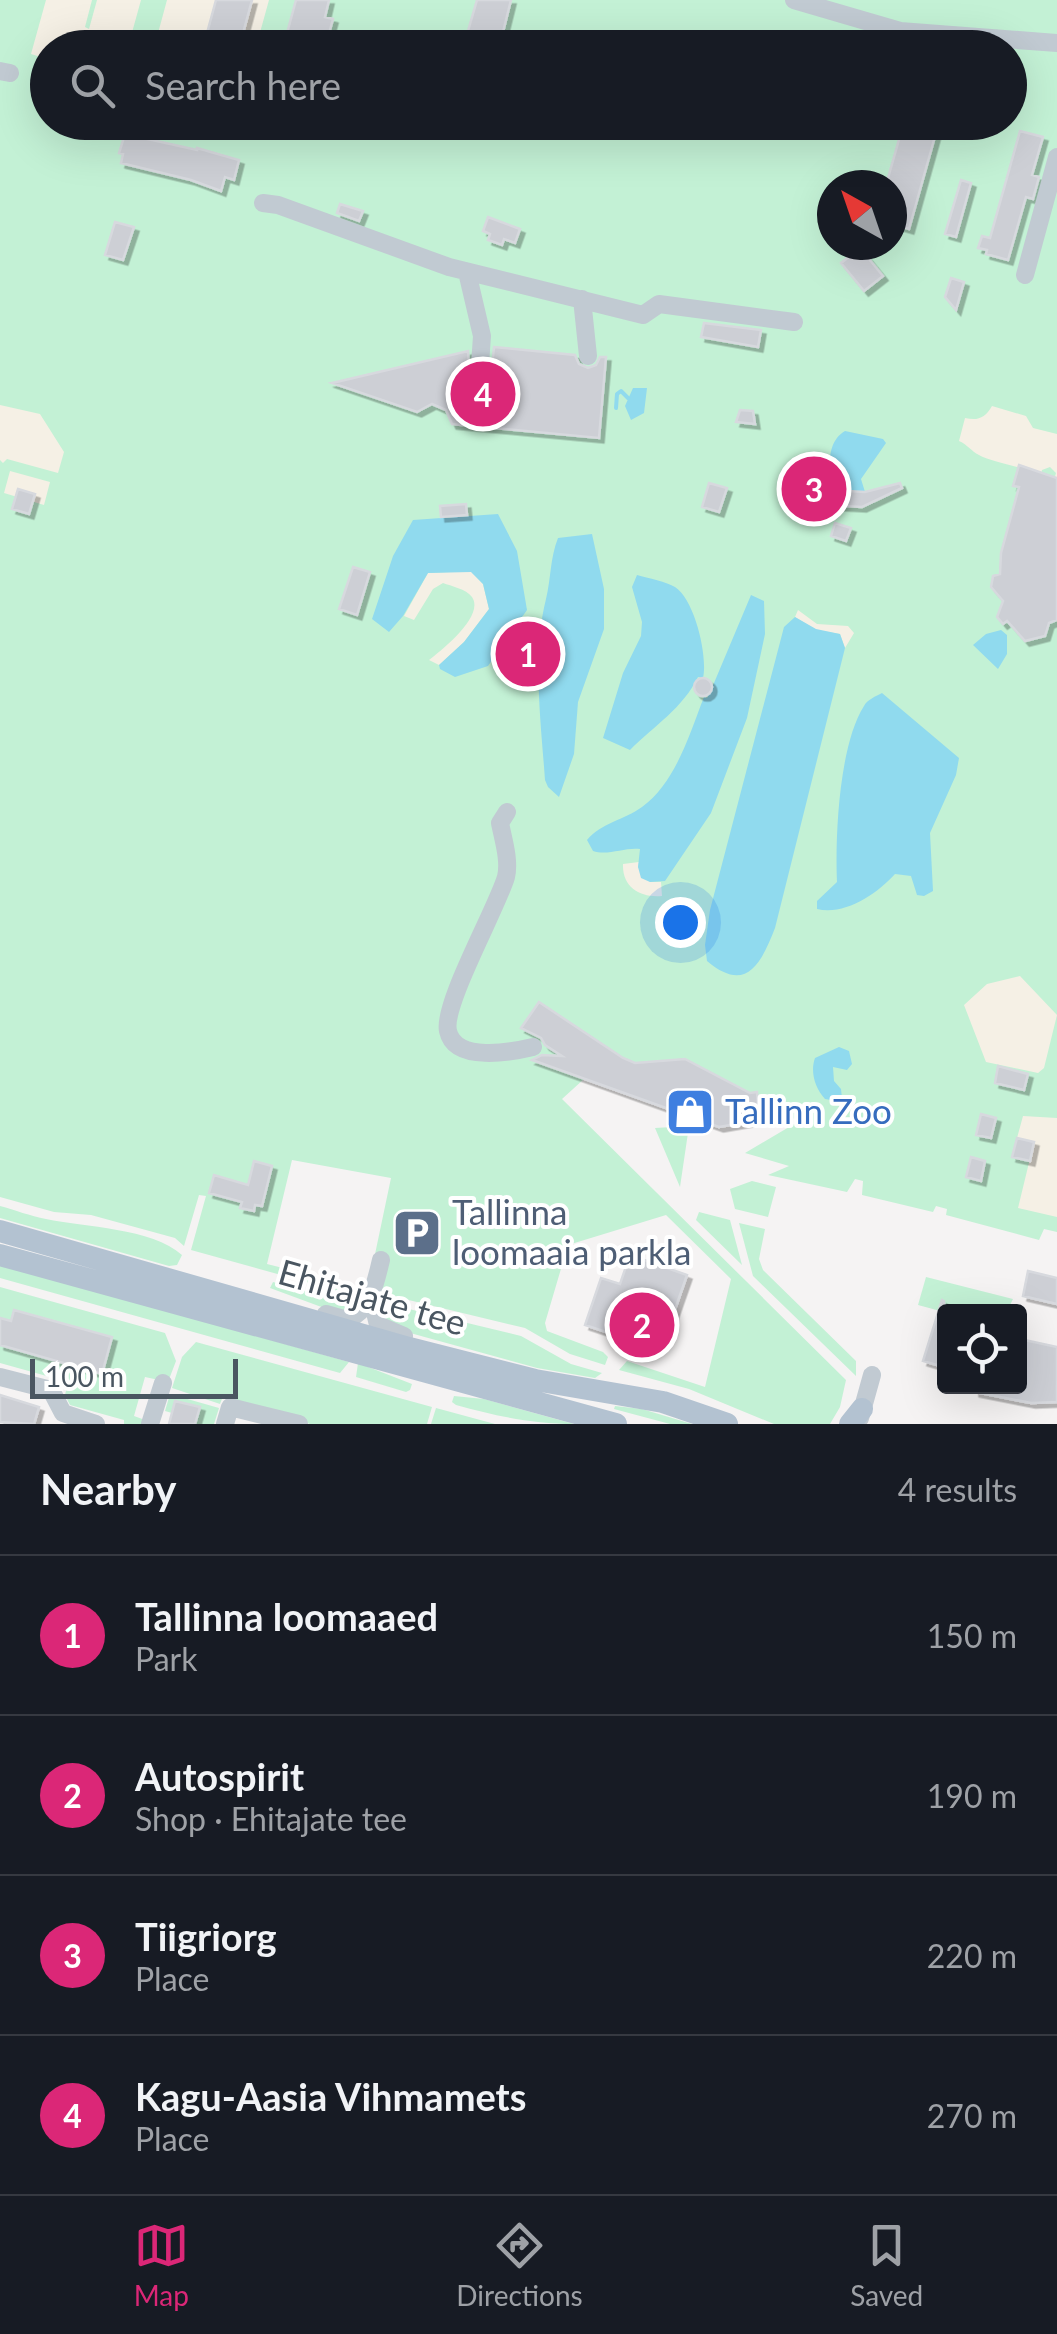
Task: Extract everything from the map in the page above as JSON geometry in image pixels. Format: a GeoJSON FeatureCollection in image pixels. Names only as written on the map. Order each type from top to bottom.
{"type":"FeatureCollection","features":[{"type":"Feature","properties":{"kind":"main road","name":"Ehitajate tee"},"geometry":{"type":"LineString","coordinates":[[0,1231],[315,1322],[535,1380],[663,1402],[727,1424]]}},
{"type":"Feature","properties":{"kind":"main road","name":"Ehitajate tee"},"geometry":{"type":"LineString","coordinates":[[0,1255],[616,1424]]}},
{"type":"Feature","properties":{"kind":"street"},"geometry":{"type":"LineString","coordinates":[[794,0],[897,30]]}},
{"type":"Feature","properties":{"kind":"street"},"geometry":{"type":"LineString","coordinates":[[1027,41],[1057,43]]}},
{"type":"Feature","properties":{"kind":"street"},"geometry":{"type":"LineString","coordinates":[[1024,274],[1057,158]]}},
{"type":"Feature","properties":{"kind":"street"},"geometry":{"type":"LineString","coordinates":[[263,203],[278,204],[467,272],[643,315],[660,304],[794,322]]}},
{"type":"Feature","properties":{"kind":"street"},"geometry":{"type":"LineString","coordinates":[[467,272],[482,336],[480,365]]}},
{"type":"Feature","properties":{"kind":"street"},"geometry":{"type":"LineString","coordinates":[[582,299],[588,356]]}},
{"type":"Feature","properties":{"kind":"street"},"geometry":{"type":"LineString","coordinates":[[507,812],[500,823],[506,874],[450,1014],[448,1030],[462,1046],[483,1054],[533,1047]]}},
{"type":"Feature","properties":{"kind":"street"},"geometry":{"type":"LineString","coordinates":[[281,1310],[321,1313],[346,1320],[363,1310],[381,1260]]}},
{"type":"Feature","properties":{"kind":"street"},"geometry":{"type":"LineString","coordinates":[[371,1295],[373,1313],[382,1328],[440,1354]]}},
{"type":"Feature","properties":{"kind":"street"},"geometry":{"type":"LineString","coordinates":[[857,1419],[872,1375]]}},
{"type":"Feature","properties":{"kind":"street"},"geometry":{"type":"LineString","coordinates":[[0,1376],[51,1390],[62,1413],[96,1424]]}},
{"type":"Feature","properties":{"kind":"street"},"geometry":{"type":"LineString","coordinates":[[150,1424],[163,1383]]}},
{"type":"Feature","properties":{"kind":"street"},"geometry":{"type":"LineString","coordinates":[[225,1424],[230,1408],[299,1424]]}},
{"type":"Feature","properties":{"kind":"green space"},"geometry":{"type":"Polygon","coordinates":[[[0,0],[1057,0],[1057,1232],[1044,1229],[1039,1240],[946,1215],[947,1209],[936,1206],[933,1212],[862,1195],[863,1181],[855,1179],[847,1192],[768,1175],[789,1166],[745,1153],[806,1117],[719,1127],[584,1079],[562,1099],[846,1380],[840,1407],[830,1424],[774,1424],[689,1389],[619,1370],[627,1361],[705,1387],[731,1279],[666,1215],[568,1245],[545,1323],[547,1331],[603,1352],[608,1357],[605,1365],[570,1354],[525,1328],[392,1296],[388,1307],[379,1312],[374,1259],[391,1178],[292,1160],[267,1264],[366,1289],[357,1308],[335,1290],[191,1250],[206,1196],[199,1195],[184,1246],[175,1238],[91,1215],[54,1212],[0,1197],[0,0]]]}},
{"type":"Feature","properties":{"kind":"green space"},"geometry":{"type":"Polygon","coordinates":[[[689,1126],[680,1187],[655,1128],[689,1126]]]}},
{"type":"Feature","properties":{"kind":"green space"},"geometry":{"type":"Polygon","coordinates":[[[752,1181],[776,1187],[768,1217],[735,1209],[730,1189],[752,1181]]]}},
{"type":"Feature","properties":{"kind":"green space"},"geometry":{"type":"Polygon","coordinates":[[[0,1206],[46,1219],[136,1234],[182,1255],[177,1265],[169,1266],[0,1218],[0,1206]]]}},
{"type":"Feature","properties":{"kind":"green space"},"geometry":{"type":"Polygon","coordinates":[[[699,1212],[730,1220],[742,1265],[696,1220],[699,1212]]]}},
{"type":"Feature","properties":{"kind":"green space"},"geometry":{"type":"Polygon","coordinates":[[[739,1223],[765,1229],[759,1259],[763,1270],[856,1361],[856,1376],[753,1276],[739,1223]]]}},
{"type":"Feature","properties":{"kind":"green space"},"geometry":{"type":"Polygon","coordinates":[[[0,1264],[349,1362],[340,1373],[0,1278],[0,1264]]]}},
{"type":"Feature","properties":{"kind":"green space"},"geometry":{"type":"Polygon","coordinates":[[[926,1277],[1013,1299],[1010,1304],[937,1304],[937,1310],[918,1305],[926,1277]]]}},
{"type":"Feature","properties":{"kind":"green space"},"geometry":{"type":"Polygon","coordinates":[[[273,1282],[340,1301],[351,1312],[335,1312],[270,1288],[273,1282]]]}},
{"type":"Feature","properties":{"kind":"green space"},"geometry":{"type":"Polygon","coordinates":[[[0,1287],[165,1333],[176,1361],[168,1382],[145,1377],[134,1416],[145,1420],[143,1424],[124,1424],[124,1420],[70,1405],[65,1395],[68,1382],[0,1363],[0,1345],[102,1373],[112,1338],[15,1310],[11,1321],[0,1318],[0,1287]]]}},
{"type":"Feature","properties":{"kind":"green space"},"geometry":{"type":"Polygon","coordinates":[[[409,1309],[521,1336],[571,1364],[602,1373],[595,1378],[537,1368],[392,1328],[382,1320],[409,1309]]]}},
{"type":"Feature","properties":{"kind":"green space"},"geometry":{"type":"Polygon","coordinates":[[[196,1342],[432,1407],[427,1424],[310,1424],[223,1396],[220,1404],[172,1388],[182,1357],[196,1342]]]}},
{"type":"Feature","properties":{"kind":"green space"},"geometry":{"type":"Polygon","coordinates":[[[358,1363],[412,1384],[410,1390],[356,1377],[358,1363]]]}},
{"type":"Feature","properties":{"kind":"green space"},"geometry":{"type":"Polygon","coordinates":[[[170,1394],[219,1408],[214,1424],[195,1424],[200,1407],[176,1401],[172,1413],[165,1411],[170,1394]]]}},
{"type":"Feature","properties":{"kind":"green space"},"geometry":{"type":"Polygon","coordinates":[[[454,1396],[484,1399],[574,1424],[485,1413],[456,1405],[452,1402],[454,1396]]]}},
{"type":"Feature","properties":{"kind":"green space"},"geometry":{"type":"Polygon","coordinates":[[[436,1408],[495,1424],[431,1424],[436,1408]]]}},
{"type":"Feature","properties":{"kind":"green space"},"geometry":{"type":"Polygon","coordinates":[[[614,1409],[642,1409],[692,1424],[670,1424],[614,1409]]]}},
{"type":"Feature","properties":{"kind":"sand"},"geometry":{"type":"Polygon","coordinates":[[[46,0],[92,0],[85,27],[89,29],[97,0],[141,0],[133,30],[38,30],[46,0]]]}},
{"type":"Feature","properties":{"kind":"sand"},"geometry":{"type":"Polygon","coordinates":[[[167,0],[269,0],[261,30],[159,30],[167,0]]]}},
{"type":"Feature","properties":{"kind":"sand"},"geometry":{"type":"Polygon","coordinates":[[[0,405],[40,414],[64,452],[58,473],[0,460],[0,405]]]}},
{"type":"Feature","properties":{"kind":"sand"},"geometry":{"type":"Polygon","coordinates":[[[992,406],[1026,416],[1033,428],[1057,434],[1057,479],[1054,480],[1056,473],[1050,467],[1042,470],[1041,475],[984,458],[959,441],[965,418],[981,418],[992,406]]]}},
{"type":"Feature","properties":{"kind":"sand"},"geometry":{"type":"Polygon","coordinates":[[[10,471],[50,482],[44,505],[4,493],[10,471]]]}},
{"type":"Feature","properties":{"kind":"sand"},"geometry":{"type":"Polygon","coordinates":[[[471,571],[483,584],[489,609],[464,642],[439,665],[429,660],[468,623],[473,613],[472,597],[443,583],[433,589],[414,620],[404,616],[428,573],[471,571]]]}},
{"type":"Feature","properties":{"kind":"sand"},"geometry":{"type":"Polygon","coordinates":[[[798,610],[817,624],[848,626],[854,633],[845,648],[840,634],[816,630],[795,617],[798,610]]]}},
{"type":"Feature","properties":{"kind":"sand"},"geometry":{"type":"Polygon","coordinates":[[[639,862],[638,867],[650,882],[661,882],[662,896],[640,893],[629,885],[623,864],[639,862]]]}},
{"type":"Feature","properties":{"kind":"sand"},"geometry":{"type":"Polygon","coordinates":[[[1020,976],[1057,1015],[1044,1068],[1038,1073],[986,1062],[964,1005],[987,984],[1020,976]]]}},
{"type":"Feature","properties":{"kind":"sand"},"geometry":{"type":"Polygon","coordinates":[[[1023,1116],[1057,1118],[1057,1217],[1018,1208],[1034,1142],[1017,1138],[1023,1116]]]}},
{"type":"Feature","properties":{"kind":"water"},"geometry":{"type":"Polygon","coordinates":[[[633,388],[647,388],[644,413],[631,420],[625,406],[633,388]]]}},
{"type":"Feature","properties":{"kind":"water"},"geometry":{"type":"Polygon","coordinates":[[[845,431],[886,443],[861,479],[865,492],[830,490],[831,449],[845,431]]]}},
{"type":"Feature","properties":{"kind":"water"},"geometry":{"type":"Polygon","coordinates":[[[498,514],[517,551],[527,610],[488,666],[455,677],[439,665],[464,642],[489,609],[483,584],[471,572],[428,573],[389,632],[372,619],[393,556],[413,520],[498,514]]]}},
{"type":"Feature","properties":{"kind":"water"},"geometry":{"type":"Polygon","coordinates":[[[592,534],[604,589],[604,629],[578,702],[574,754],[559,797],[545,780],[539,642],[558,538],[592,534]]]}},
{"type":"Feature","properties":{"kind":"water"},"geometry":{"type":"Polygon","coordinates":[[[637,575],[672,585],[682,594],[702,643],[704,669],[703,678],[698,677],[676,707],[630,750],[603,738],[623,673],[641,636],[642,622],[632,587],[637,575]]]}},
{"type":"Feature","properties":{"kind":"water"},"geometry":{"type":"Polygon","coordinates":[[[751,595],[764,601],[765,634],[747,718],[711,813],[665,881],[650,882],[641,878],[640,849],[593,851],[587,840],[642,807],[664,785],[751,595]]]}},
{"type":"Feature","properties":{"kind":"water"},"geometry":{"type":"Polygon","coordinates":[[[795,617],[816,629],[840,634],[845,648],[775,928],[758,963],[742,975],[732,975],[707,961],[710,910],[784,627],[795,617]]]}},
{"type":"Feature","properties":{"kind":"water"},"geometry":{"type":"Polygon","coordinates":[[[1001,630],[1007,635],[1007,654],[998,669],[973,645],[986,634],[1001,630]]]}},
{"type":"Feature","properties":{"kind":"water"},"geometry":{"type":"Polygon","coordinates":[[[882,693],[959,758],[956,775],[930,833],[933,891],[917,895],[911,876],[895,874],[859,902],[838,909],[817,909],[817,901],[837,882],[838,817],[849,744],[865,704],[882,693]]]}},
{"type":"Feature","properties":{"kind":"water"},"geometry":{"type":"Polygon","coordinates":[[[839,1047],[849,1051],[852,1064],[847,1070],[833,1067],[834,1081],[841,1089],[842,1098],[837,1101],[821,1095],[813,1069],[815,1058],[839,1047]]]}},
{"type":"Feature","properties":{"kind":"building"},"geometry":{"type":"Polygon","coordinates":[[[216,0],[252,0],[244,30],[208,30],[216,0]]]}},
{"type":"Feature","properties":{"kind":"building"},"geometry":{"type":"Polygon","coordinates":[[[296,0],[329,0],[325,17],[333,19],[330,30],[288,30],[296,0]]]}},
{"type":"Feature","properties":{"kind":"building"},"geometry":{"type":"Polygon","coordinates":[[[477,0],[511,0],[504,30],[468,30],[477,0]]]}},
{"type":"Feature","properties":{"kind":"building"},"geometry":{"type":"Polygon","coordinates":[[[1027,133],[1043,137],[1032,175],[1039,177],[1033,199],[1026,197],[1008,260],[978,248],[982,236],[990,238],[1017,140],[1027,140],[1027,133]]]}},
{"type":"Feature","properties":{"kind":"building"},"geometry":{"type":"Polygon","coordinates":[[[123,140],[152,140],[239,160],[234,180],[225,177],[221,191],[121,163],[123,154],[119,153],[123,140]]]}},
{"type":"Feature","properties":{"kind":"building"},"geometry":{"type":"Polygon","coordinates":[[[899,140],[934,140],[909,229],[907,170],[890,170],[899,140]]]}},
{"type":"Feature","properties":{"kind":"building"},"geometry":{"type":"Polygon","coordinates":[[[961,180],[971,183],[956,237],[945,234],[961,180]]]}},
{"type":"Feature","properties":{"kind":"building"},"geometry":{"type":"Polygon","coordinates":[[[340,204],[363,211],[359,221],[337,213],[340,204]]]}},
{"type":"Feature","properties":{"kind":"building"},"geometry":{"type":"Polygon","coordinates":[[[488,217],[520,229],[515,243],[504,239],[502,245],[488,240],[490,234],[483,231],[488,217]]]}},
{"type":"Feature","properties":{"kind":"building"},"geometry":{"type":"Polygon","coordinates":[[[115,222],[134,227],[123,260],[105,255],[115,222]]]}},
{"type":"Feature","properties":{"kind":"building"},"geometry":{"type":"Polygon","coordinates":[[[870,260],[883,276],[864,291],[841,263],[870,260]]]}},
{"type":"Feature","properties":{"kind":"building"},"geometry":{"type":"Polygon","coordinates":[[[951,278],[964,282],[956,310],[945,297],[951,278]]]}},
{"type":"Feature","properties":{"kind":"building"},"geometry":{"type":"Polygon","coordinates":[[[704,323],[761,330],[758,347],[701,337],[704,323]]]}},
{"type":"Feature","properties":{"kind":"building"},"geometry":{"type":"Polygon","coordinates":[[[494,347],[575,355],[579,364],[588,368],[596,365],[600,357],[606,357],[599,438],[452,424],[446,410],[432,404],[417,412],[332,383],[468,351],[469,371],[485,377],[492,367],[494,347]]]}},
{"type":"Feature","properties":{"kind":"building"},"geometry":{"type":"Polygon","coordinates":[[[740,410],[753,411],[755,424],[736,422],[740,410]]]}},
{"type":"Feature","properties":{"kind":"building"},"geometry":{"type":"Polygon","coordinates":[[[1019,465],[1057,478],[1057,620],[1049,623],[1045,636],[1025,641],[1007,621],[1003,624],[997,617],[1003,601],[991,587],[993,576],[1000,574],[1001,553],[1019,487],[1013,486],[1019,465]]]}},
{"type":"Feature","properties":{"kind":"building"},"geometry":{"type":"Polygon","coordinates":[[[789,476],[830,490],[865,492],[900,483],[902,488],[862,507],[828,505],[787,481],[789,476]]]}},
{"type":"Feature","properties":{"kind":"building"},"geometry":{"type":"Polygon","coordinates":[[[709,483],[727,488],[719,512],[702,507],[709,483]]]}},
{"type":"Feature","properties":{"kind":"building"},"geometry":{"type":"Polygon","coordinates":[[[18,489],[35,494],[29,514],[12,509],[18,489]]]}},
{"type":"Feature","properties":{"kind":"building"},"geometry":{"type":"Polygon","coordinates":[[[466,504],[467,515],[441,517],[440,506],[466,504]]]}},
{"type":"Feature","properties":{"kind":"building"},"geometry":{"type":"Polygon","coordinates":[[[835,523],[851,528],[846,541],[831,536],[835,523]]]}},
{"type":"Feature","properties":{"kind":"building"},"geometry":{"type":"Polygon","coordinates":[[[353,567],[370,572],[357,615],[339,609],[353,567]]]}},
{"type":"Feature","properties":{"kind":"building"},"geometry":{"type":"Polygon","coordinates":[[[703,678],[710,680],[710,694],[703,696],[696,694],[694,687],[696,680],[703,678]]]}},
{"type":"Feature","properties":{"kind":"building"},"geometry":{"type":"Polygon","coordinates":[[[539,1002],[635,1063],[685,1059],[750,1093],[757,1092],[759,1120],[719,1127],[532,1060],[542,1055],[562,1056],[541,1038],[521,1028],[539,1002]]]}},
{"type":"Feature","properties":{"kind":"building"},"geometry":{"type":"Polygon","coordinates":[[[998,1066],[1028,1074],[1024,1090],[995,1083],[998,1066]]]}},
{"type":"Feature","properties":{"kind":"building"},"geometry":{"type":"Polygon","coordinates":[[[981,1114],[996,1118],[991,1138],[976,1135],[981,1114]]]}},
{"type":"Feature","properties":{"kind":"building"},"geometry":{"type":"Polygon","coordinates":[[[1017,1138],[1034,1142],[1030,1161],[1012,1157],[1017,1138]]]}},
{"type":"Feature","properties":{"kind":"building"},"geometry":{"type":"Polygon","coordinates":[[[971,1157],[985,1161],[981,1181],[966,1177],[971,1157]]]}},
{"type":"Feature","properties":{"kind":"building"},"geometry":{"type":"Polygon","coordinates":[[[254,1161],[272,1166],[262,1206],[255,1205],[254,1211],[240,1208],[242,1202],[209,1193],[214,1175],[248,1185],[254,1161]]]}},
{"type":"Feature","properties":{"kind":"building"},"geometry":{"type":"Polygon","coordinates":[[[630,1255],[687,1275],[672,1318],[659,1314],[651,1335],[615,1322],[612,1334],[585,1325],[601,1278],[620,1284],[630,1255]]]}},
{"type":"Feature","properties":{"kind":"building"},"geometry":{"type":"Polygon","coordinates":[[[1028,1271],[1057,1278],[1057,1304],[1023,1296],[1028,1271]]]}},
{"type":"Feature","properties":{"kind":"building"},"geometry":{"type":"Polygon","coordinates":[[[14,1310],[112,1337],[102,1374],[0,1345],[0,1318],[11,1321],[14,1310]]]}},
{"type":"Feature","properties":{"kind":"building"},"geometry":{"type":"Polygon","coordinates":[[[937,1316],[937,1365],[923,1361],[937,1316]]]}},
{"type":"Feature","properties":{"kind":"building"},"geometry":{"type":"Polygon","coordinates":[[[1027,1341],[1057,1347],[1057,1402],[1031,1403],[985,1394],[1027,1394],[1027,1341]]]}},
{"type":"Feature","properties":{"kind":"building"},"geometry":{"type":"Polygon","coordinates":[[[0,1395],[39,1407],[34,1424],[0,1422],[0,1395]]]}},
{"type":"Feature","properties":{"kind":"building"},"geometry":{"type":"Polygon","coordinates":[[[175,1401],[200,1407],[195,1424],[169,1424],[175,1401]]]}},
{"type":"Feature","properties":{"kind":"waterway"},"geometry":{"type":"LineString","coordinates":[[616,408],[617,394],[621,391],[628,398]]}},
{"type":"Feature","properties":{"kind":"place","name":"Kagu-Aasia Vihmamets"},"geometry":{"type":"Point","coordinates":[483,394]}},
{"type":"Feature","properties":{"kind":"place","name":"Tiigriorg"},"geometry":{"type":"Point","coordinates":[814,489]}},
{"type":"Feature","properties":{"kind":"place","name":"Tallinna loomaaed"},"geometry":{"type":"Point","coordinates":[528,654]}},
{"type":"Feature","properties":{"kind":"place","name":"Tallinn Zoo"},"geometry":{"type":"Point","coordinates":[690,1112]}},
{"type":"Feature","properties":{"kind":"place","name":"Tallinna loomaaia parkla"},"geometry":{"type":"Point","coordinates":[417,1233]}},
{"type":"Feature","properties":{"kind":"place","name":"Autospirit"},"geometry":{"type":"Point","coordinates":[642,1325]}}]}
